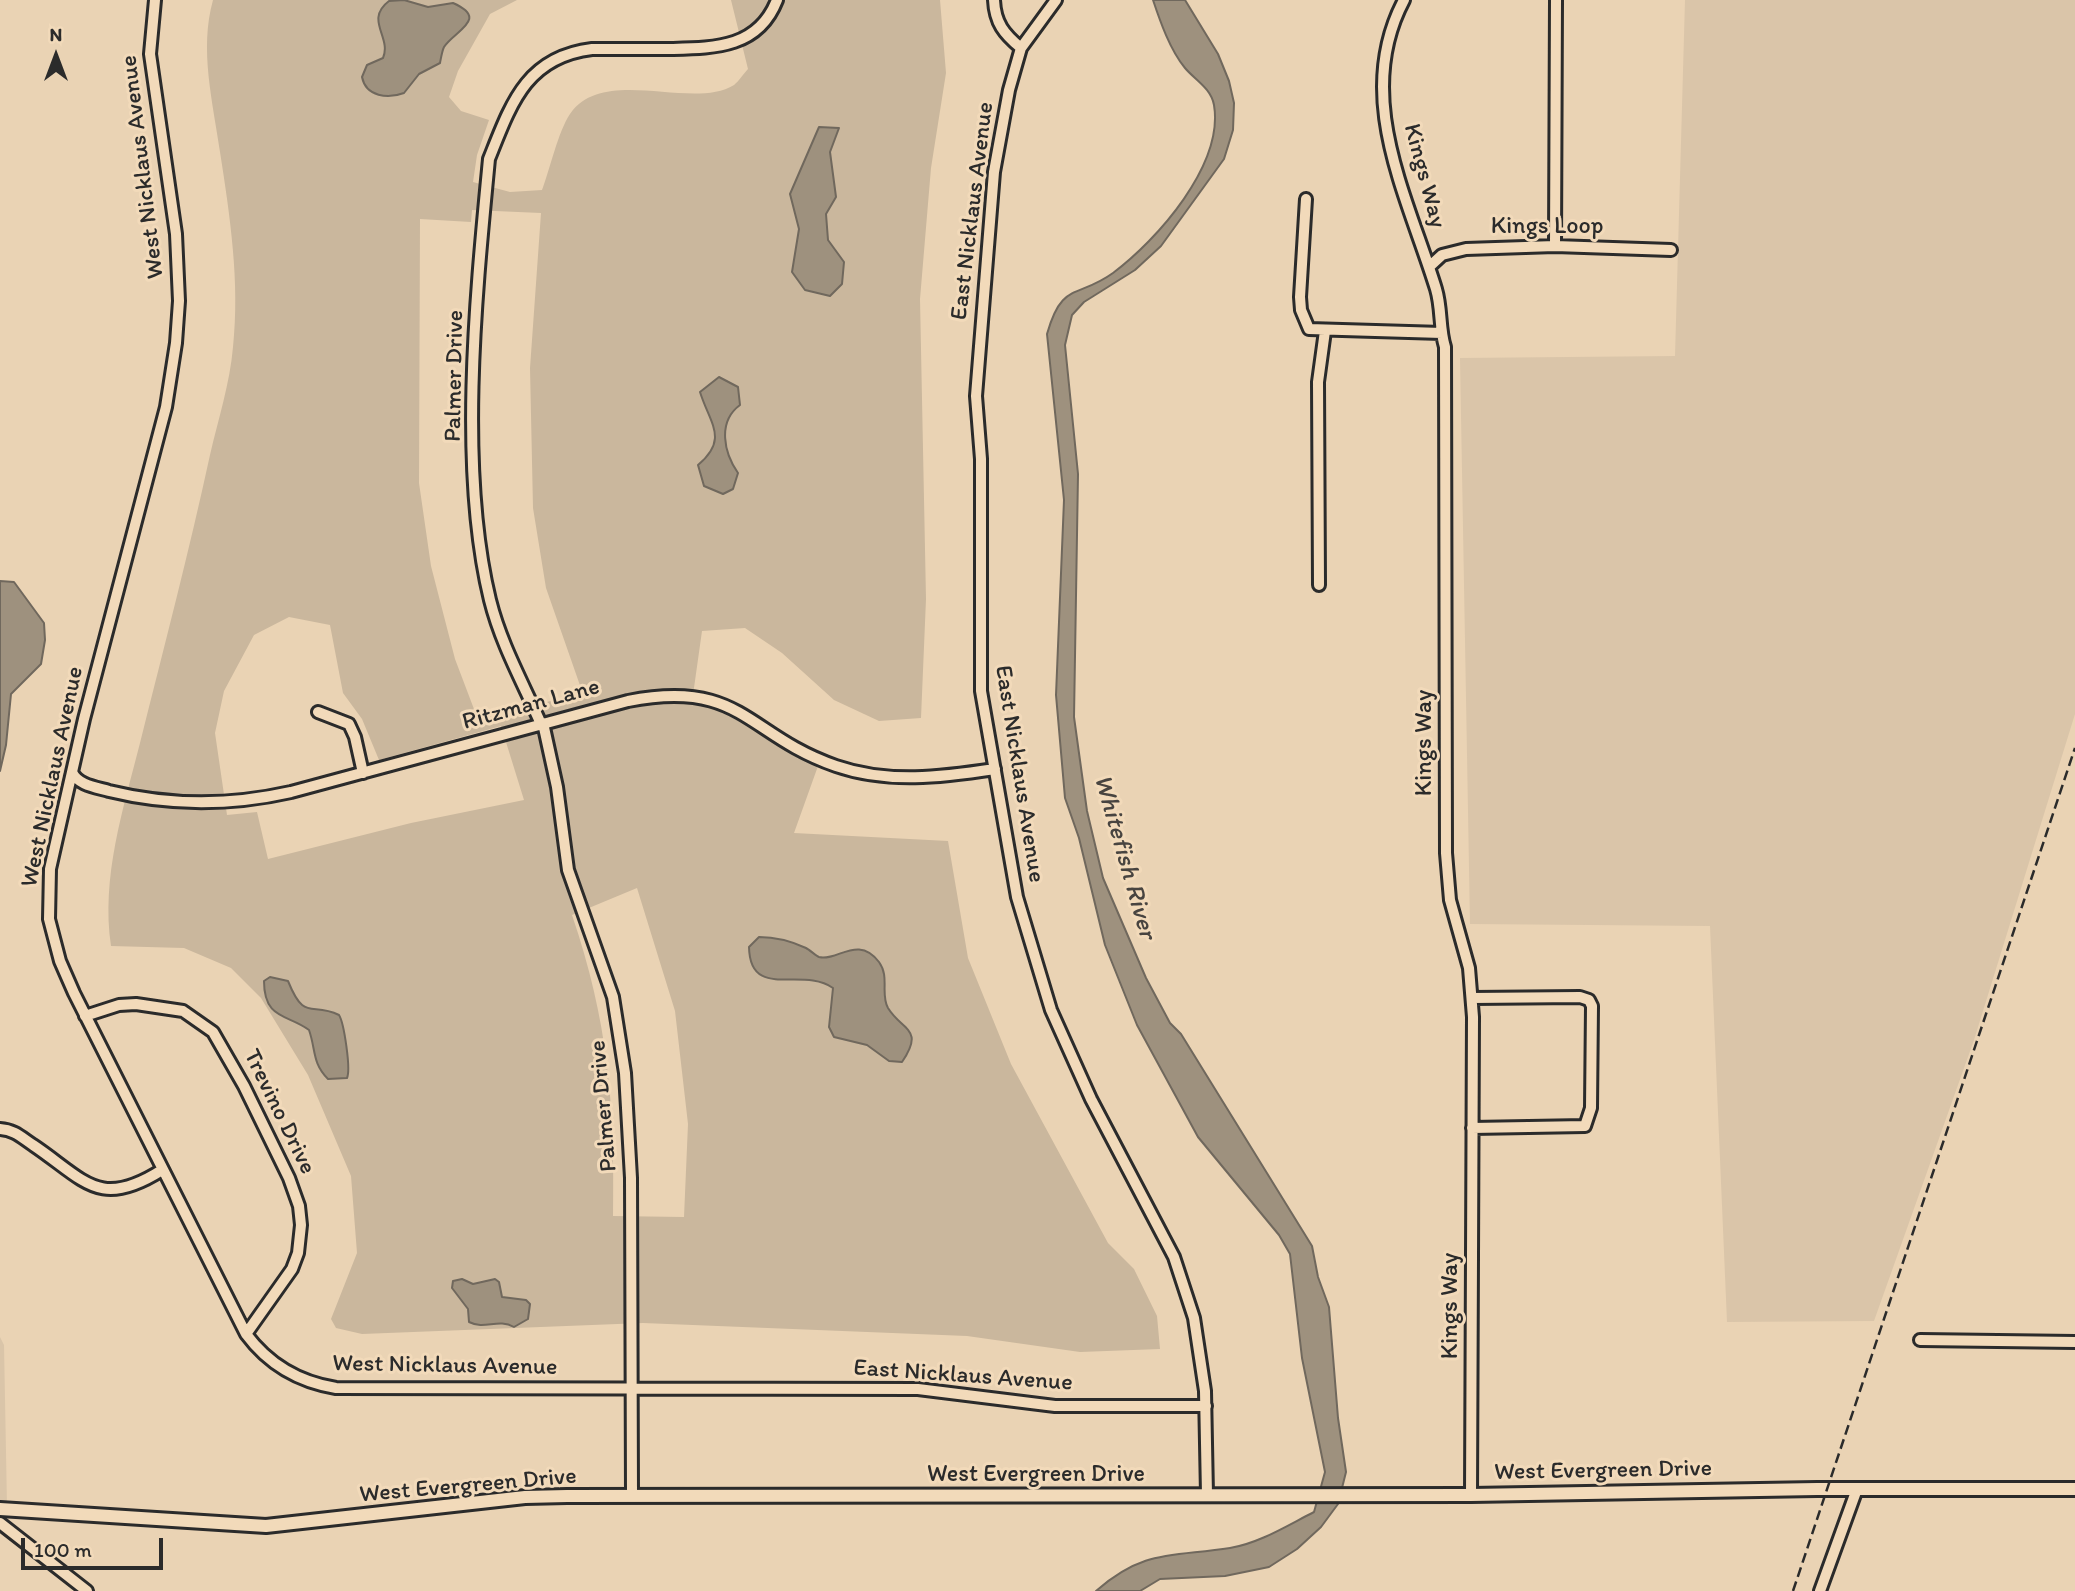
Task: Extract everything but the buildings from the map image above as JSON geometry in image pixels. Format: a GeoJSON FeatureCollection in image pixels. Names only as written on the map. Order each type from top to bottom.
{"type":"FeatureCollection","features":[{"type":"Feature","properties":{"kind":"street","name":"West Nicklaus Avenue"},"geometry":{"type":"LineString","coordinates":[[155,0],[150,54],[176,234],[179,301],[176,343],[166,407],[72,772],[50,869],[47,903],[60,961],[85,1016],[246,1334],[256,1347],[284,1371],[309,1382],[337,1388],[632,1387]]}},
{"type":"Feature","properties":{"kind":"street","name":"Palmer Drive"},"geometry":{"type":"LineString","coordinates":[[632,1496],[631,1178],[622,1047],[606,973],[568,870],[557,787],[542,723],[499,628],[485,574],[475,480],[474,354],[489,159],[529,77],[546,62],[570,52],[724,47],[756,31],[768,18],[777,0]]}},
{"type":"Feature","properties":{"kind":"street"},"geometry":{"type":"LineString","coordinates":[[994,0],[998,24],[1005,36],[1021,48]]}},
{"type":"Feature","properties":{"kind":"street","name":"East Nicklaus Avenue"},"geometry":{"type":"LineString","coordinates":[[1056,0],[1021,48],[1009,90],[994,172],[976,396],[981,458],[979,666],[1017,897],[1047,998],[1085,1088],[1174,1257],[1201,1350],[1206,1406],[1207,1495]]}},
{"type":"Feature","properties":{"kind":"street","name":"Kings Way"},"geometry":{"type":"LineString","coordinates":[[1404,0],[1385,43],[1382,66],[1383,102],[1397,177],[1429,267],[1440,307],[1442,333],[1446,447],[1446,853],[1450,900],[1468,956],[1472,998],[1471,1495]]}},
{"type":"Feature","properties":{"kind":"street"},"geometry":{"type":"LineString","coordinates":[[1555,246],[1556,0]]}},
{"type":"Feature","properties":{"kind":"street"},"geometry":{"type":"LineString","coordinates":[[1306,199],[1301,310],[1309,329],[1442,333]]}},
{"type":"Feature","properties":{"kind":"street","name":"Kings Loop"},"geometry":{"type":"LineString","coordinates":[[1429,267],[1441,256],[1458,250],[1555,246],[1671,250]]}},
{"type":"Feature","properties":{"kind":"street"},"geometry":{"type":"LineString","coordinates":[[1319,584],[1317,423],[1318,382],[1325,331]]}},
{"type":"Feature","properties":{"kind":"street","name":"Ritzman Lane"},"geometry":{"type":"LineString","coordinates":[[72,772],[79,781],[127,795],[208,803],[267,798],[628,701],[682,695],[732,706],[815,758],[859,772],[918,778],[995,769]]}},
{"type":"Feature","properties":{"kind":"street"},"geometry":{"type":"LineString","coordinates":[[318,712],[349,724],[355,737],[363,773]]}},
{"type":"Feature","properties":{"kind":"street"},"geometry":{"type":"LineString","coordinates":[[1472,998],[1589,1000],[1592,1006],[1592,1032],[1591,1108],[1585,1126],[1575,1129],[1472,1128]]}},
{"type":"Feature","properties":{"kind":"street","name":"Trevino Drive"},"geometry":{"type":"LineString","coordinates":[[85,1016],[118,1005],[136,1004],[183,1011],[213,1032],[244,1086],[292,1187],[301,1225],[298,1253],[292,1269],[246,1334]]}},
{"type":"Feature","properties":{"kind":"street"},"geometry":{"type":"LineString","coordinates":[[0,1129],[18,1134],[86,1183],[99,1189],[132,1186],[162,1170]]}},
{"type":"Feature","properties":{"kind":"street"},"geometry":{"type":"LineString","coordinates":[[1920,1340],[2075,1342]]}},
{"type":"Feature","properties":{"kind":"street","name":"East Nicklaus Avenue"},"geometry":{"type":"LineString","coordinates":[[632,1387],[918,1389],[1055,1406],[1206,1406]]}},
{"type":"Feature","properties":{"kind":"street"},"geometry":{"type":"LineString","coordinates":[[1820,1591],[1857,1489]]}},
{"type":"Feature","properties":{"kind":"street","name":"West Evergreen Drive"},"geometry":{"type":"LineString","coordinates":[[0,1509],[266,1526],[525,1497],[1471,1495],[1857,1489],[2075,1489]]}},
{"type":"Feature","properties":{"kind":"street"},"geometry":{"type":"LineString","coordinates":[[0,1523],[87,1591]]}},
{"type":"Feature","properties":{"kind":"shaded area"},"geometry":{"type":"Polygon","coordinates":[[[213,0],[517,0],[490,14],[458,71],[449,97],[461,111],[489,120],[477,155],[473,182],[510,192],[542,190],[566,122],[570,114],[585,100],[604,92],[626,90],[695,94],[716,92],[734,85],[748,69],[731,0],[940,0],[946,73],[931,168],[920,299],[926,599],[921,718],[879,721],[834,700],[782,653],[745,628],[702,631],[692,702],[741,721],[818,766],[794,833],[948,841],[968,958],[1011,1064],[1108,1243],[1134,1269],[1157,1316],[1160,1349],[1080,1352],[967,1336],[643,1323],[362,1334],[336,1328],[331,1319],[357,1253],[351,1176],[308,1075],[261,998],[231,968],[184,948],[111,946],[109,895],[115,844],[194,527],[227,388],[233,347],[233,249],[207,57],[213,0]],[[472,210],[471,222],[420,219],[419,483],[431,566],[455,659],[477,717],[583,694],[546,588],[533,508],[530,368],[541,213],[472,210]],[[289,617],[254,635],[224,691],[215,733],[227,815],[257,812],[268,859],[411,823],[524,800],[501,726],[379,760],[362,719],[343,693],[330,625],[289,617]],[[637,888],[572,915],[594,991],[607,1063],[613,1137],[613,1216],[684,1217],[688,1124],[675,1011],[637,888]]]}},
{"type":"Feature","properties":{"kind":"shaded area"},"geometry":{"type":"Polygon","coordinates":[[[404,0],[428,7],[453,3],[469,14],[469,20],[444,47],[440,63],[419,74],[404,93],[379,95],[368,89],[362,77],[367,65],[383,58],[385,50],[378,22],[382,8],[389,1],[404,0]]]}},
{"type":"Feature","properties":{"kind":"shaded area"},"geometry":{"type":"Polygon","coordinates":[[[1153,0],[1185,0],[1218,54],[1229,81],[1234,103],[1233,130],[1224,159],[1161,246],[1135,270],[1084,302],[1072,315],[1065,345],[1078,474],[1074,717],[1087,811],[1103,878],[1146,978],[1170,1023],[1181,1034],[1312,1246],[1318,1277],[1329,1307],[1338,1418],[1346,1472],[1338,1504],[1321,1527],[1297,1549],[1269,1567],[1225,1576],[1160,1579],[1140,1591],[1096,1591],[1113,1577],[1144,1561],[1175,1554],[1241,1546],[1284,1528],[1314,1512],[1325,1472],[1302,1358],[1290,1254],[1279,1235],[1198,1137],[1137,1025],[1105,945],[1079,838],[1065,798],[1056,695],[1064,500],[1047,334],[1053,317],[1065,298],[1113,273],[1167,221],[1198,176],[1209,152],[1214,128],[1212,99],[1175,53],[1153,0]]]}},
{"type":"Feature","properties":{"kind":"shaded area"},"geometry":{"type":"Polygon","coordinates":[[[1685,0],[2075,0],[2075,714],[1974,1040],[1874,1321],[1727,1322],[1710,926],[1470,924],[1460,358],[1675,356],[1685,0]]]}},
{"type":"Feature","properties":{"kind":"shaded area"},"geometry":{"type":"Polygon","coordinates":[[[819,127],[839,128],[830,152],[836,197],[826,214],[828,240],[844,262],[842,284],[830,296],[805,290],[792,272],[799,229],[790,194],[819,127]]]}},
{"type":"Feature","properties":{"kind":"shaded area"},"geometry":{"type":"Polygon","coordinates":[[[719,377],[738,387],[740,405],[728,420],[725,438],[729,456],[738,473],[733,489],[723,494],[704,486],[698,465],[713,447],[715,439],[712,422],[700,392],[719,377]]]}},
{"type":"Feature","properties":{"kind":"shaded area"},"geometry":{"type":"Polygon","coordinates":[[[0,581],[14,582],[44,623],[45,640],[41,664],[11,694],[6,745],[0,771],[0,581]]]}},
{"type":"Feature","properties":{"kind":"shaded area"},"geometry":{"type":"Polygon","coordinates":[[[759,937],[795,943],[819,957],[826,958],[856,949],[871,954],[882,968],[888,1008],[911,1036],[909,1051],[902,1062],[889,1061],[867,1045],[834,1037],[829,1027],[833,988],[821,982],[768,978],[758,973],[752,963],[749,947],[759,937]]]}},
{"type":"Feature","properties":{"kind":"shaded area"},"geometry":{"type":"Polygon","coordinates":[[[270,977],[288,981],[304,1007],[339,1015],[346,1046],[347,1078],[328,1079],[317,1062],[309,1030],[279,1014],[268,1003],[264,981],[270,977]]]}},
{"type":"Feature","properties":{"kind":"shaded area"},"geometry":{"type":"Polygon","coordinates":[[[462,1279],[473,1284],[495,1279],[499,1282],[502,1297],[526,1300],[530,1304],[528,1319],[514,1327],[469,1322],[468,1309],[452,1288],[453,1281],[462,1279]]]}},
{"type":"Feature","properties":{"kind":"shaded area"},"geometry":{"type":"Polygon","coordinates":[[[0,1337],[4,1345],[7,1506],[0,1506],[0,1337]]]}},
{"type":"Feature","properties":{"kind":"railway"},"geometry":{"type":"LineString","coordinates":[[1793,1591],[2075,748]]}},
{"type":"Feature","properties":{"kind":"water label","name":"Whitefish River"},"geometry":{"type":"Point","coordinates":[1124,857]}}]}
